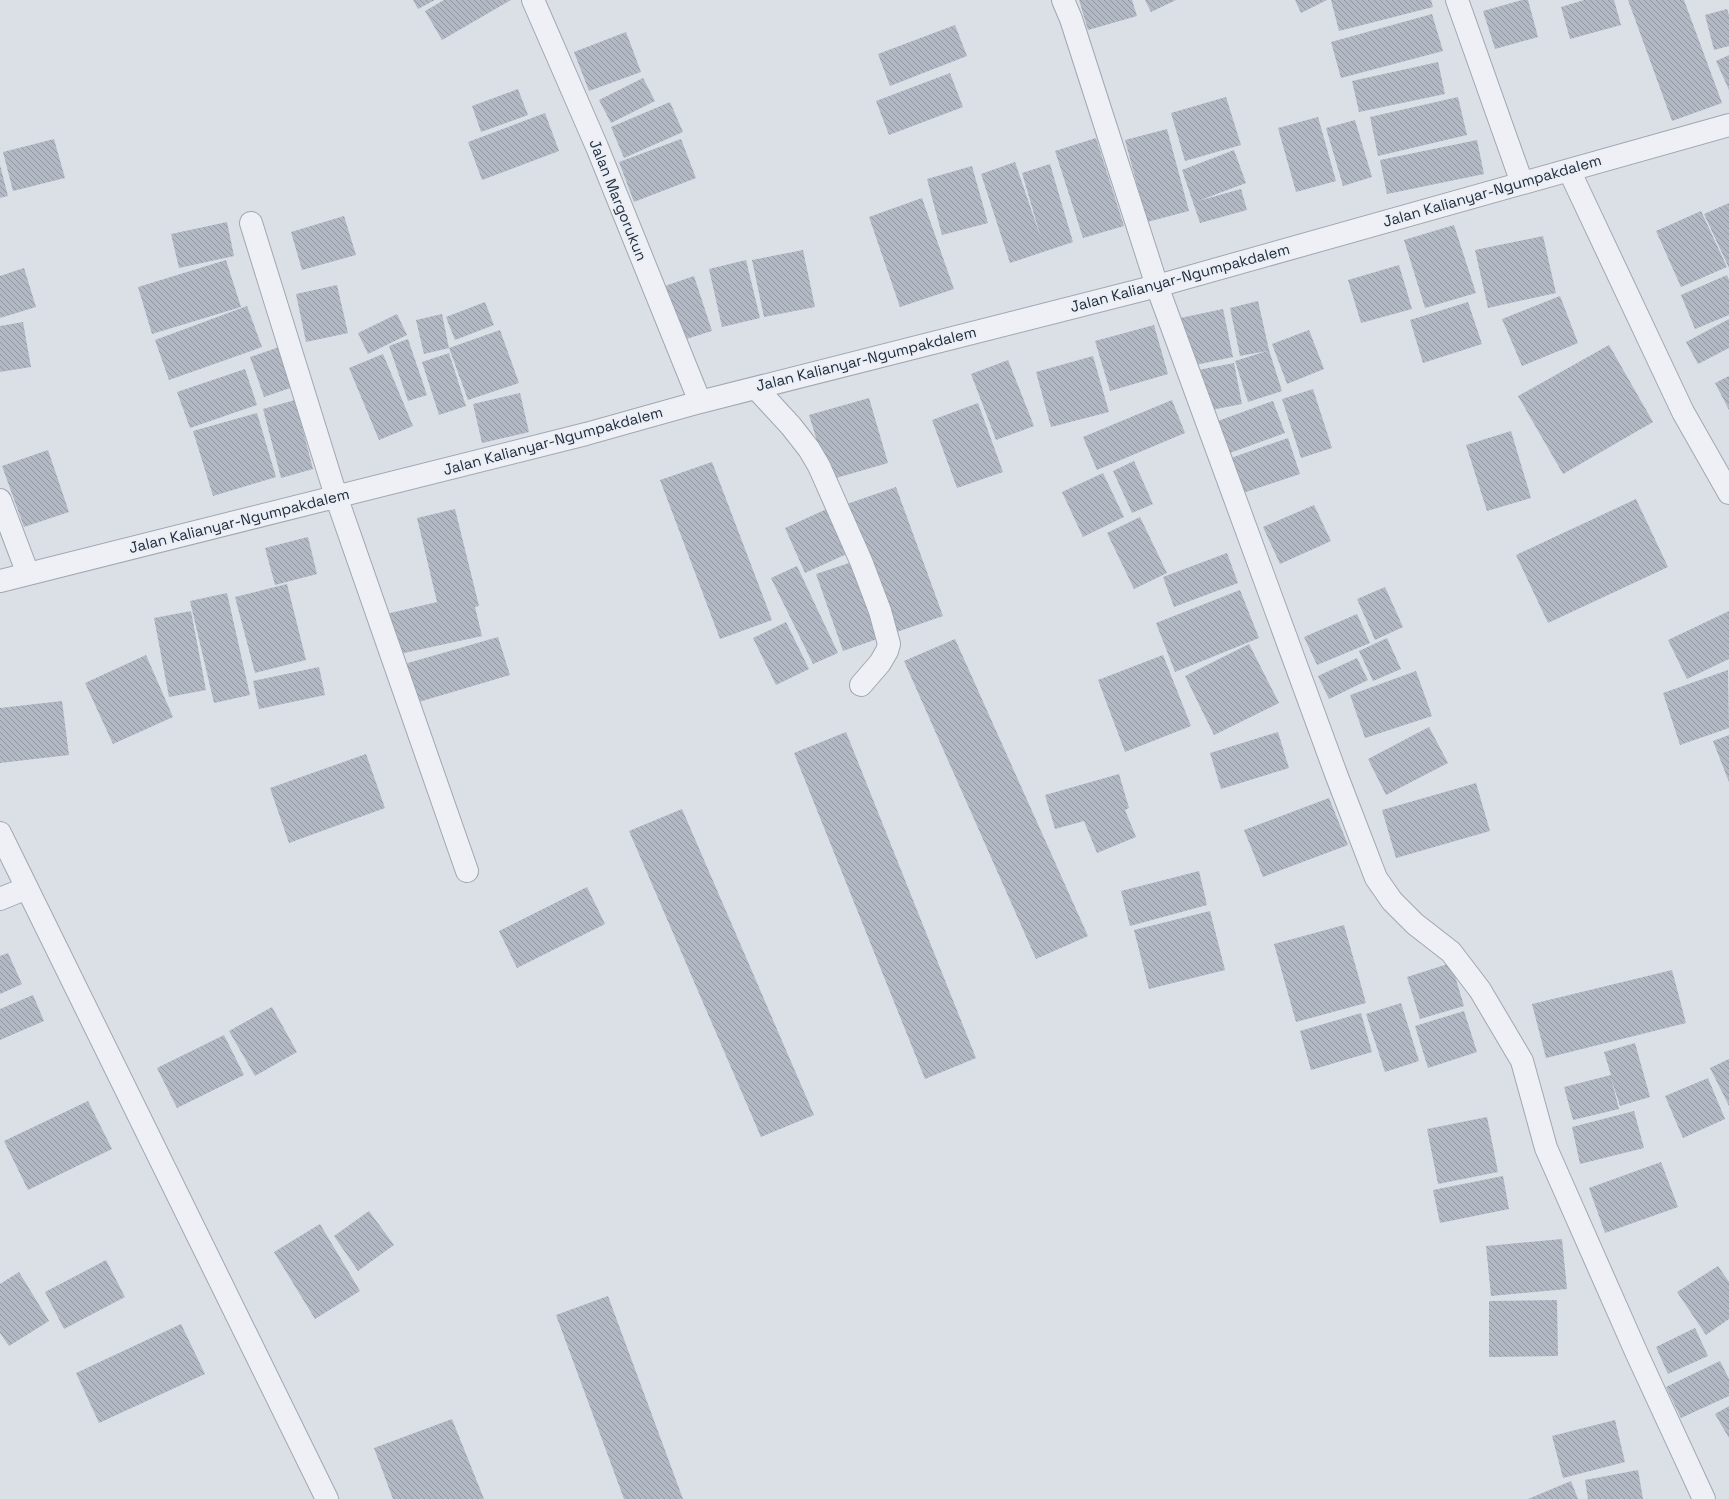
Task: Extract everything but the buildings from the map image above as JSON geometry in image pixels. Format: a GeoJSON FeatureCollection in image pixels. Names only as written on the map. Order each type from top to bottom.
{"type":"FeatureCollection","features":[{"type":"Feature","properties":{"kind":"street","name":"Jalan Margorukun"},"geometry":{"type":"LineString","coordinates":[[533,0],[597,147],[700,402]]}},
{"type":"Feature","properties":{"kind":"street"},"geometry":{"type":"LineString","coordinates":[[1063,0],[1072,19],[1157,286],[1376,878],[1392,901],[1415,924],[1450,952],[1455,958],[1480,990],[1522,1061],[1546,1148],[1637,1354],[1704,1499]]}},
{"type":"Feature","properties":{"kind":"street"},"geometry":{"type":"LineString","coordinates":[[1457,0],[1522,183]]}},
{"type":"Feature","properties":{"kind":"street","name":"Jalan Kalianyar-Ngumpakdalem"},"geometry":{"type":"LineString","coordinates":[[0,581],[586,434],[700,402],[1157,286],[1729,125]]}},
{"type":"Feature","properties":{"kind":"street"},"geometry":{"type":"LineString","coordinates":[[1569,170],[1683,412],[1729,493]]}},
{"type":"Feature","properties":{"kind":"street"},"geometry":{"type":"LineString","coordinates":[[251,224],[336,496],[467,871]]}},
{"type":"Feature","properties":{"kind":"street"},"geometry":{"type":"LineString","coordinates":[[756,388],[805,443],[819,466],[861,561],[880,610],[889,644],[880,663],[861,685]]}},
{"type":"Feature","properties":{"kind":"street"},"geometry":{"type":"LineString","coordinates":[[0,500],[28,574]]}},
{"type":"Feature","properties":{"kind":"street"},"geometry":{"type":"LineString","coordinates":[[0,833],[327,1499]]}},
{"type":"Feature","properties":{"kind":"street"},"geometry":{"type":"LineString","coordinates":[[0,899],[27,888]]}}]}
